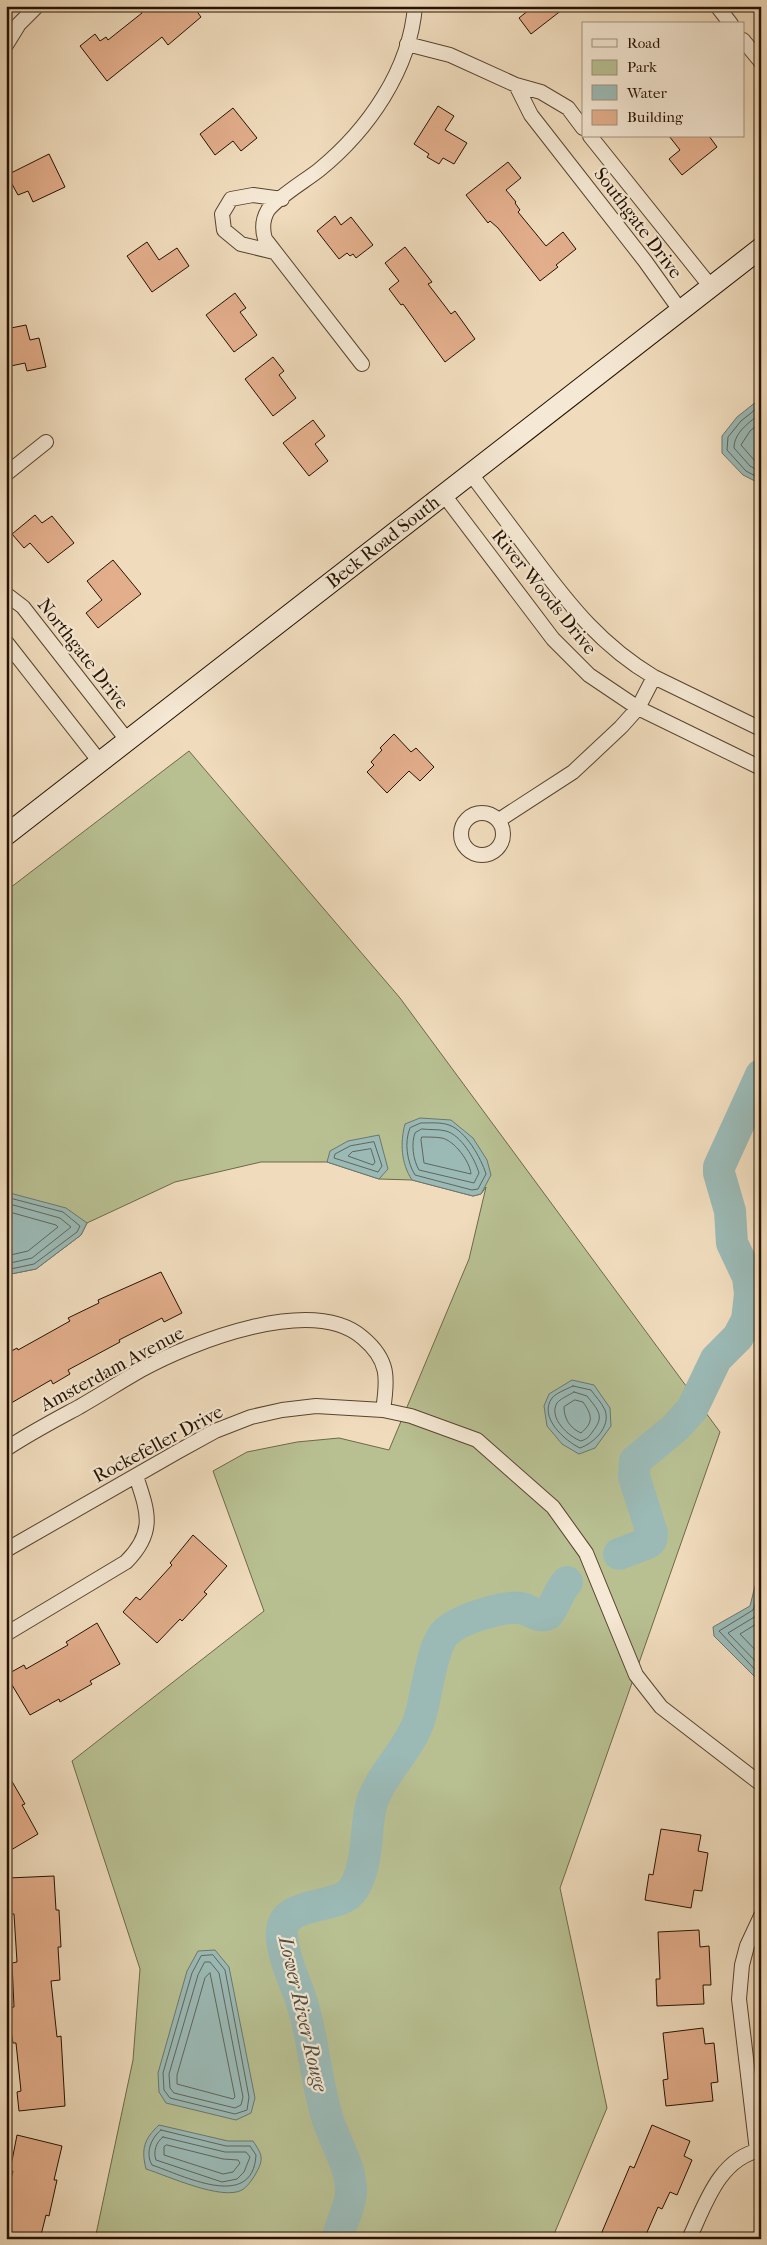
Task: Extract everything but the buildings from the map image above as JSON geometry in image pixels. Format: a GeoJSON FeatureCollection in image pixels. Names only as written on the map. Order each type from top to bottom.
{"type":"FeatureCollection","features":[{"type":"Feature","properties":{"kind":"main road","name":"Beck Road South"},"geometry":{"type":"LineString","coordinates":[[6,835],[761,248]]}},
{"type":"Feature","properties":{"kind":"street"},"geometry":{"type":"LineString","coordinates":[[6,44],[19,24],[37,6]]}},
{"type":"Feature","properties":{"kind":"street"},"geometry":{"type":"LineString","coordinates":[[362,364],[274,252],[265,239],[263,222],[270,208],[339,152],[370,117],[392,82],[407,44],[415,6]]}},
{"type":"Feature","properties":{"kind":"street"},"geometry":{"type":"LineString","coordinates":[[718,6],[730,22]]}},
{"type":"Feature","properties":{"kind":"street"},"geometry":{"type":"LineString","coordinates":[[744,41],[761,62]]}},
{"type":"Feature","properties":{"kind":"street"},"geometry":{"type":"LineString","coordinates":[[407,44],[450,55],[516,85],[541,92],[568,108],[582,127]]}},
{"type":"Feature","properties":{"kind":"street","name":"Southgate Drive"},"geometry":{"type":"LineString","coordinates":[[516,85],[531,115],[680,310]]}},
{"type":"Feature","properties":{"kind":"street","name":"Southgate Drive"},"geometry":{"type":"LineString","coordinates":[[592,138],[711,287]]}},
{"type":"Feature","properties":{"kind":"street"},"geometry":{"type":"LineString","coordinates":[[274,252],[241,244],[224,230],[222,214],[231,199],[253,195],[282,199]]}},
{"type":"Feature","properties":{"kind":"street"},"geometry":{"type":"LineString","coordinates":[[6,474],[46,442]]}},
{"type":"Feature","properties":{"kind":"street","name":"River Woods Drive"},"geometry":{"type":"LineString","coordinates":[[471,474],[584,621],[618,653],[654,676],[761,730]]}},
{"type":"Feature","properties":{"kind":"street","name":"River Woods Drive"},"geometry":{"type":"LineString","coordinates":[[444,495],[568,655],[589,675],[638,708],[761,768]]}},
{"type":"Feature","properties":{"kind":"street","name":"Northgate Drive"},"geometry":{"type":"LineString","coordinates":[[6,594],[23,606],[127,740]]}},
{"type":"Feature","properties":{"kind":"street"},"geometry":{"type":"LineString","coordinates":[[6,642],[100,762]]}},
{"type":"Feature","properties":{"kind":"street"},"geometry":{"type":"LineString","coordinates":[[499,820],[573,772],[621,727],[638,708],[654,676]]}},
{"type":"Feature","properties":{"kind":"street","name":"Amsterdam Avenue"},"geometry":{"type":"LineString","coordinates":[[6,1449],[142,1369],[195,1345],[233,1332],[293,1320],[324,1320],[337,1323],[356,1332],[372,1345],[384,1365],[387,1375],[383,1410]]}},
{"type":"Feature","properties":{"kind":"street","name":"Rockefeller Drive"},"geometry":{"type":"LineString","coordinates":[[6,1550],[215,1431],[251,1417],[282,1410],[316,1406],[383,1410],[411,1416],[477,1440],[553,1507],[586,1553],[636,1675],[661,1706],[761,1784]]}},
{"type":"Feature","properties":{"kind":"street"},"geometry":{"type":"LineString","coordinates":[[6,1634],[126,1562],[133,1554],[144,1539],[148,1520],[146,1506],[136,1476]]}},
{"type":"Feature","properties":{"kind":"street"},"geometry":{"type":"LineString","coordinates":[[689,2239],[711,2193],[729,2166],[759,2150],[756,2092],[739,1999],[742,1965],[757,1935],[761,1916]]}},
{"type":"Feature","properties":{"kind":"green space"},"geometry":{"type":"Polygon","coordinates":[[[189,751],[400,998],[720,1432],[560,1888],[607,2108],[552,2239],[95,2239],[133,2060],[140,1969],[72,1761],[264,1611],[213,1471],[247,1452],[297,1442],[339,1438],[389,1450],[469,1259],[486,1187],[481,1194],[473,1196],[412,1180],[379,1179],[327,1162],[261,1162],[175,1182],[87,1223],[81,1235],[36,1269],[6,1275],[6,891],[189,751]]]}},
{"type":"Feature","properties":{"kind":"water"},"geometry":{"type":"Polygon","coordinates":[[[761,398],[761,484],[743,475],[722,453],[722,436],[737,417],[761,398]]]}},
{"type":"Feature","properties":{"kind":"water"},"geometry":{"type":"Polygon","coordinates":[[[420,1118],[451,1120],[473,1138],[487,1160],[491,1175],[481,1194],[473,1196],[412,1180],[402,1153],[402,1138],[405,1124],[420,1118]]]}},
{"type":"Feature","properties":{"kind":"water"},"geometry":{"type":"Polygon","coordinates":[[[379,1135],[388,1169],[379,1179],[327,1162],[330,1151],[348,1141],[379,1135]]]}},
{"type":"Feature","properties":{"kind":"water"},"geometry":{"type":"Polygon","coordinates":[[[6,1192],[66,1208],[87,1223],[81,1235],[36,1269],[6,1275],[6,1192]]]}},
{"type":"Feature","properties":{"kind":"water"},"geometry":{"type":"Polygon","coordinates":[[[572,1380],[594,1385],[610,1408],[611,1426],[595,1448],[579,1454],[562,1444],[547,1426],[544,1406],[549,1394],[572,1380]]]}},
{"type":"Feature","properties":{"kind":"water"},"geometry":{"type":"Polygon","coordinates":[[[761,1580],[761,1683],[714,1636],[713,1627],[750,1606],[755,1586],[761,1580]]]}},
{"type":"Feature","properties":{"kind":"water"},"geometry":{"type":"Polygon","coordinates":[[[215,1950],[229,1967],[255,2098],[251,2113],[236,2120],[166,2103],[159,2092],[158,2073],[187,1971],[198,1951],[215,1950]]]}},
{"type":"Feature","properties":{"kind":"water"},"geometry":{"type":"Polygon","coordinates":[[[159,2125],[228,2141],[253,2141],[259,2150],[260,2165],[248,2185],[242,2190],[233,2193],[209,2190],[146,2169],[145,2145],[150,2135],[159,2125]]]}},
{"type":"Feature","properties":{"kind":"waterway","name":"Lower River Rouge"},"geometry":{"type":"LineString","coordinates":[[619,1554],[648,1543],[651,1540],[652,1533],[634,1477],[635,1461],[676,1427],[692,1409],[716,1359],[738,1337],[747,1320],[750,1294],[748,1277],[732,1243],[730,1211],[719,1167],[761,1075]]}},
{"type":"Feature","properties":{"kind":"waterway","name":"Lower River Rouge"},"geometry":{"type":"LineString","coordinates":[[338,2239],[351,2197],[350,2182],[346,2164],[331,2129],[324,2106],[307,2020],[283,1947],[283,1926],[288,1917],[296,1912],[341,1899],[349,1894],[356,1885],[365,1856],[372,1802],[376,1791],[408,1744],[418,1723],[432,1662],[436,1649],[446,1632],[461,1622],[503,1609],[520,1608],[538,1615],[548,1614],[567,1582]]}}]}
